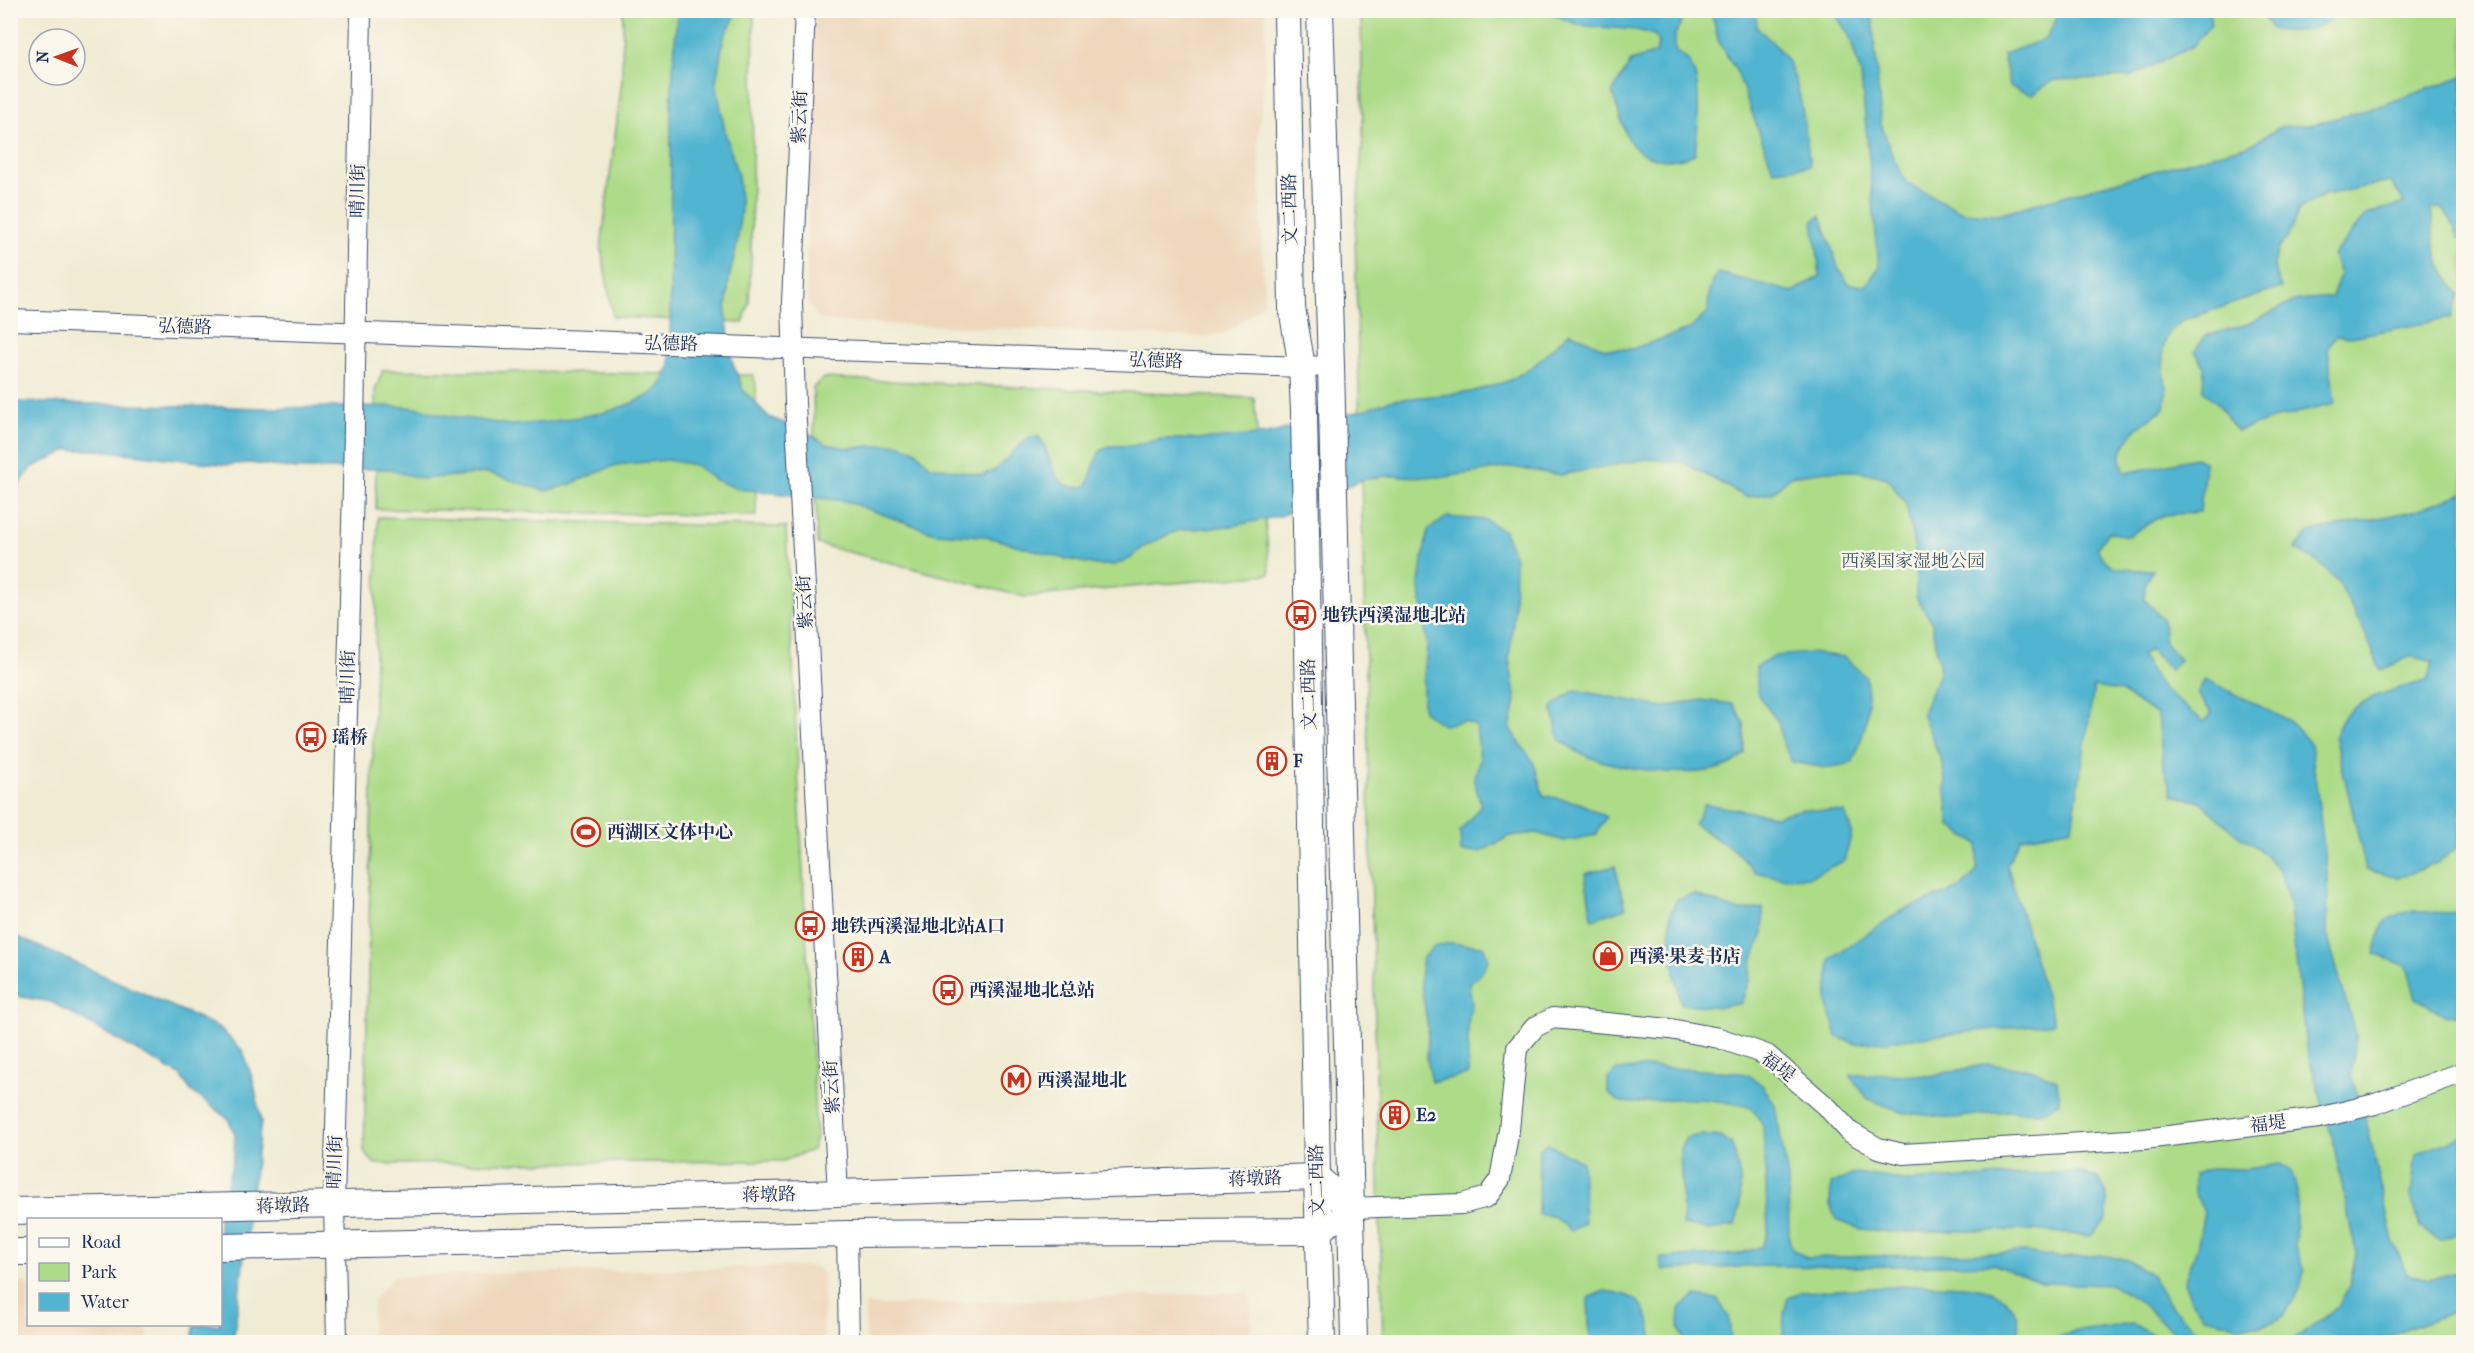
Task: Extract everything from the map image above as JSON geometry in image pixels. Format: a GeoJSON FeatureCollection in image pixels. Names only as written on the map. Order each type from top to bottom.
{"type":"FeatureCollection","features":[{"type":"Feature","properties":{"kind":"main road","name":"文二西路"},"geometry":{"type":"LineString","coordinates":[[1287,10],[1292,308],[1302,367],[1304,411],[1318,1231],[1322,1342]]}},
{"type":"Feature","properties":{"kind":"main road","name":"文二西路"},"geometry":{"type":"LineString","coordinates":[[1320,10],[1331,366],[1354,1342]]}},
{"type":"Feature","properties":{"kind":"main road","name":"蒋墩路"},"geometry":{"type":"LineString","coordinates":[[10,1211],[838,1193],[1317,1177]]}},
{"type":"Feature","properties":{"kind":"main road"},"geometry":{"type":"LineString","coordinates":[[222,1247],[847,1234],[1318,1231],[1350,1208],[1317,1177]]}},
{"type":"Feature","properties":{"kind":"main road"},"geometry":{"type":"LineString","coordinates":[[10,1252],[27,1252]]}},
{"type":"Feature","properties":{"kind":"street","name":"晴川街"},"geometry":{"type":"LineString","coordinates":[[337,1342],[334,1204],[353,488],[361,10]]}},
{"type":"Feature","properties":{"kind":"street","name":"紫云街"},"geometry":{"type":"LineString","coordinates":[[805,10],[792,303],[793,347],[838,1193]]}},
{"type":"Feature","properties":{"kind":"street","name":"弘德路"},"geometry":{"type":"LineString","coordinates":[[10,320],[1302,367],[1331,366]]}},
{"type":"Feature","properties":{"kind":"street","name":"福堤"},"geometry":{"type":"LineString","coordinates":[[1350,1208],[1462,1204],[1487,1197],[1500,1179],[1509,1130],[1517,1048],[1535,1027],[1553,1018],[1670,1029],[1719,1038],[1767,1055],[1828,1108],[1850,1132],[1878,1149],[1904,1154],[2144,1139],[2319,1118],[2375,1104],[2463,1072]]}},
{"type":"Feature","properties":{"kind":"street"},"geometry":{"type":"LineString","coordinates":[[847,1234],[849,1342]]}},
{"type":"Feature","properties":{"kind":"shaded area"},"geometry":{"type":"Polygon","coordinates":[[[814,11],[1265,11],[1266,66],[1258,134],[1264,303],[1228,332],[1205,337],[836,322],[819,319],[809,305],[806,289],[814,11]]]}},
{"type":"Feature","properties":{"kind":"shaded area"},"geometry":{"type":"Polygon","coordinates":[[[814,1266],[823,1273],[824,1342],[371,1342],[373,1300],[394,1276],[814,1266]]]}},
{"type":"Feature","properties":{"kind":"shaded area"},"geometry":{"type":"Polygon","coordinates":[[[11,1283],[27,1283],[27,1326],[145,1326],[148,1334],[146,1342],[11,1342],[11,1283]]]}},
{"type":"Feature","properties":{"kind":"shaded area"},"geometry":{"type":"Polygon","coordinates":[[[1250,1292],[1252,1342],[866,1342],[865,1306],[1250,1292]]]}},
{"type":"Feature","properties":{"kind":"green space"},"geometry":{"type":"Polygon","coordinates":[[[623,11],[754,11],[751,257],[749,304],[743,323],[613,317],[601,248],[622,80],[623,11]]]}},
{"type":"Feature","properties":{"kind":"green space","name":"西溪国家湿地公园"},"geometry":{"type":"Polygon","coordinates":[[[1361,11],[2463,11],[2463,1342],[1383,1342],[1355,235],[1363,136],[1361,11]]]}},
{"type":"Feature","properties":{"kind":"green space"},"geometry":{"type":"Polygon","coordinates":[[[383,370],[753,375],[756,385],[756,516],[376,509],[375,391],[383,370]]]}},
{"type":"Feature","properties":{"kind":"green space"},"geometry":{"type":"Polygon","coordinates":[[[823,378],[1254,398],[1270,574],[1025,597],[817,544],[813,388],[823,378]]]}},
{"type":"Feature","properties":{"kind":"green space","name":"西湖区文体中心"},"geometry":{"type":"Polygon","coordinates":[[[378,517],[786,527],[816,1137],[812,1150],[783,1161],[375,1164],[364,1152],[378,517]]]}},
{"type":"Feature","properties":{"kind":"water"},"geometry":{"type":"Polygon","coordinates":[[[2122,10],[2211,11],[2211,24],[2193,46],[2130,77],[2054,80],[2032,95],[2010,87],[2003,54],[2046,39],[2056,20],[2057,11],[2102,11],[2109,14],[2122,10]]]}},
{"type":"Feature","properties":{"kind":"water"},"geometry":{"type":"Polygon","coordinates":[[[677,11],[734,11],[735,17],[724,37],[716,81],[725,132],[738,176],[741,209],[737,245],[729,278],[726,313],[732,361],[743,390],[769,417],[808,433],[826,444],[848,448],[898,444],[915,450],[930,466],[982,475],[995,470],[1028,438],[1038,436],[1059,479],[1065,485],[1074,487],[1087,486],[1099,452],[1109,446],[1131,446],[1161,439],[1214,439],[1267,434],[1360,411],[1392,400],[1471,392],[1508,381],[1530,369],[1570,332],[1605,349],[1632,349],[1690,329],[1708,312],[1709,291],[1717,273],[1793,292],[1820,276],[1813,220],[1821,216],[1838,267],[1849,284],[1866,286],[1879,267],[1861,75],[1849,35],[1833,11],[1872,11],[1881,124],[1893,157],[1907,183],[1962,212],[1998,214],[2252,144],[2280,127],[2314,124],[2377,107],[2463,76],[2463,239],[2459,239],[2451,220],[2441,208],[2431,209],[2433,234],[2440,264],[2459,294],[2451,318],[2351,337],[2336,336],[2328,348],[2335,404],[2272,419],[2237,431],[2217,403],[2203,391],[2204,366],[2195,351],[2205,336],[2248,324],[2297,300],[2332,297],[2340,274],[2333,255],[2366,215],[2404,203],[2391,182],[2324,195],[2299,209],[2287,239],[2278,247],[2274,266],[2281,288],[2183,320],[2172,330],[2163,350],[2166,383],[2165,408],[2131,435],[2121,453],[2121,463],[2126,473],[2196,458],[2205,463],[2200,512],[2163,515],[2128,536],[2108,532],[2097,548],[2107,562],[2113,566],[2153,570],[2146,581],[2144,599],[2163,619],[2165,643],[2180,660],[2170,670],[2150,649],[2141,656],[2163,689],[2204,722],[2212,713],[2197,694],[2205,679],[2288,720],[2311,744],[2328,880],[2327,934],[2356,1037],[2351,1076],[2365,1115],[2393,1241],[2407,1274],[2429,1279],[2463,1271],[2463,1308],[2377,1342],[2290,1342],[2339,1306],[2350,1284],[2356,1253],[2332,1137],[2306,1047],[2289,901],[2279,870],[2258,848],[2235,833],[2201,802],[2173,795],[2163,765],[2158,715],[2119,691],[2094,687],[2072,828],[2021,838],[2007,865],[2054,1023],[1856,1044],[1837,1037],[1827,1002],[1830,959],[1901,911],[1960,888],[1977,871],[1978,844],[1950,826],[1943,765],[1922,713],[1940,671],[1932,623],[1916,597],[1916,556],[1906,504],[1887,478],[1860,471],[1826,471],[1791,476],[1772,493],[1746,497],[1682,462],[1646,459],[1560,475],[1511,467],[1445,477],[1387,476],[1361,480],[1280,516],[1232,526],[1180,530],[1142,548],[1131,558],[1114,565],[1096,565],[1062,558],[984,536],[935,533],[845,501],[738,489],[715,480],[695,465],[667,460],[616,465],[568,485],[546,491],[488,473],[423,479],[387,469],[296,469],[249,463],[227,465],[99,450],[68,450],[33,467],[19,484],[11,504],[11,402],[270,408],[391,406],[419,408],[444,415],[511,425],[549,422],[607,412],[650,395],[661,386],[670,367],[671,102],[677,11]]]}},
{"type":"Feature","properties":{"kind":"water"},"geometry":{"type":"Polygon","coordinates":[[[1550,11],[1687,11],[1675,35],[1675,51],[1690,63],[1697,83],[1699,107],[1695,154],[1671,160],[1648,156],[1633,146],[1621,121],[1612,93],[1631,61],[1656,53],[1658,43],[1654,35],[1637,30],[1578,25],[1550,11]]]}},
{"type":"Feature","properties":{"kind":"water"},"geometry":{"type":"Polygon","coordinates":[[[1711,11],[1756,11],[1757,28],[1773,42],[1792,70],[1802,111],[1810,166],[1773,170],[1737,72],[1719,43],[1711,11]]]}},
{"type":"Feature","properties":{"kind":"water"},"geometry":{"type":"Polygon","coordinates":[[[2259,11],[2344,11],[2319,26],[2294,31],[2273,30],[2259,11]]]}},
{"type":"Feature","properties":{"kind":"water"},"geometry":{"type":"Polygon","coordinates":[[[2463,493],[2464,806],[2460,808],[2458,847],[2437,863],[2398,878],[2366,870],[2335,736],[2343,719],[2359,705],[2382,694],[2427,681],[2433,662],[2411,656],[2381,671],[2364,631],[2337,580],[2319,563],[2295,549],[2310,532],[2413,511],[2463,493]]]}},
{"type":"Feature","properties":{"kind":"water"},"geometry":{"type":"Polygon","coordinates":[[[1447,517],[1486,520],[1504,531],[1515,558],[1514,614],[1509,659],[1516,701],[1510,729],[1534,763],[1543,795],[1580,803],[1606,817],[1596,835],[1564,841],[1536,833],[1510,836],[1480,852],[1461,852],[1460,831],[1481,805],[1474,781],[1480,758],[1476,726],[1464,721],[1443,725],[1423,711],[1427,647],[1419,582],[1428,530],[1447,517]]]}},
{"type":"Feature","properties":{"kind":"water"},"geometry":{"type":"Polygon","coordinates":[[[1811,653],[1844,657],[1866,677],[1868,701],[1866,721],[1852,763],[1826,768],[1792,762],[1783,745],[1778,722],[1758,695],[1756,667],[1775,656],[1811,653]]]}},
{"type":"Feature","properties":{"kind":"water"},"geometry":{"type":"Polygon","coordinates":[[[1575,690],[1664,707],[1701,700],[1733,704],[1744,723],[1745,754],[1726,766],[1693,772],[1651,771],[1592,758],[1559,739],[1552,707],[1575,690]]]}},
{"type":"Feature","properties":{"kind":"water"},"geometry":{"type":"Polygon","coordinates":[[[1705,804],[1776,816],[1802,809],[1845,812],[1852,833],[1844,861],[1809,877],[1781,878],[1755,872],[1738,853],[1694,824],[1705,804]]]}},
{"type":"Feature","properties":{"kind":"water"},"geometry":{"type":"Polygon","coordinates":[[[1615,866],[1626,908],[1592,919],[1585,874],[1615,866]]]}},
{"type":"Feature","properties":{"kind":"water"},"geometry":{"type":"Polygon","coordinates":[[[1694,894],[1739,911],[1763,908],[1763,934],[1753,958],[1749,981],[1741,1003],[1721,1007],[1681,1004],[1671,951],[1670,916],[1677,899],[1694,894]]]}},
{"type":"Feature","properties":{"kind":"water"},"geometry":{"type":"Polygon","coordinates":[[[2463,911],[2463,1014],[2446,1016],[2416,998],[2407,966],[2374,954],[2383,926],[2393,917],[2412,912],[2454,913],[2463,911]]]}},
{"type":"Feature","properties":{"kind":"water"},"geometry":{"type":"Polygon","coordinates":[[[11,934],[218,1027],[243,1051],[254,1084],[261,1122],[233,1342],[191,1342],[195,1326],[222,1326],[222,1218],[219,1218],[234,1155],[235,1135],[228,1119],[191,1091],[180,1075],[51,1002],[11,995],[11,934]]]}},
{"type":"Feature","properties":{"kind":"water"},"geometry":{"type":"Polygon","coordinates":[[[1449,943],[1483,946],[1489,959],[1481,973],[1469,983],[1472,1003],[1468,1023],[1468,1075],[1432,1082],[1427,1059],[1428,1029],[1420,978],[1423,957],[1434,947],[1449,943]]]}},
{"type":"Feature","properties":{"kind":"water"},"geometry":{"type":"Polygon","coordinates":[[[1988,1064],[2031,1069],[2057,1080],[2059,1103],[2040,1112],[2007,1111],[1954,1118],[1905,1113],[1868,1099],[1850,1075],[1930,1076],[1988,1064]]]}},
{"type":"Feature","properties":{"kind":"water"},"geometry":{"type":"Polygon","coordinates":[[[1653,1067],[1735,1072],[1749,1075],[1763,1086],[1775,1105],[1788,1178],[1789,1238],[1792,1249],[1807,1258],[2023,1252],[2064,1258],[2100,1255],[2128,1260],[2152,1275],[2170,1306],[2210,1342],[2186,1342],[2135,1298],[2112,1285],[2042,1283],[1993,1264],[1771,1266],[1662,1270],[1660,1258],[1738,1254],[1761,1247],[1768,1232],[1763,1126],[1752,1108],[1693,1099],[1628,1103],[1617,1100],[1608,1091],[1608,1078],[1617,1070],[1653,1067]]]}},
{"type":"Feature","properties":{"kind":"water"},"geometry":{"type":"Polygon","coordinates":[[[1702,1135],[1720,1137],[1731,1143],[1740,1184],[1740,1204],[1735,1225],[1710,1230],[1683,1225],[1680,1149],[1686,1138],[1702,1135]]]}},
{"type":"Feature","properties":{"kind":"water"},"geometry":{"type":"Polygon","coordinates":[[[2463,1136],[2463,1232],[2439,1240],[2420,1228],[2411,1196],[2416,1154],[2463,1136]]]}},
{"type":"Feature","properties":{"kind":"water"},"geometry":{"type":"Polygon","coordinates":[[[1548,1144],[1582,1162],[1585,1222],[1572,1231],[1552,1216],[1538,1214],[1539,1149],[1548,1144]]]}},
{"type":"Feature","properties":{"kind":"water"},"geometry":{"type":"Polygon","coordinates":[[[2280,1164],[2291,1170],[2297,1191],[2295,1247],[2304,1271],[2299,1291],[2284,1316],[2263,1326],[2238,1326],[2203,1316],[2191,1300],[2184,1282],[2197,1248],[2204,1212],[2194,1192],[2194,1174],[2213,1168],[2246,1169],[2280,1164]]]}},
{"type":"Feature","properties":{"kind":"water"},"geometry":{"type":"Polygon","coordinates":[[[2077,1172],[2098,1178],[2107,1196],[2107,1220],[2090,1236],[2033,1230],[1890,1232],[1861,1229],[1837,1221],[1830,1205],[1831,1184],[1856,1173],[1909,1181],[2077,1172]]]}},
{"type":"Feature","properties":{"kind":"water"},"geometry":{"type":"Polygon","coordinates":[[[1925,1285],[1963,1286],[1989,1291],[2000,1296],[2010,1303],[2016,1314],[2020,1342],[1783,1342],[1784,1313],[1788,1297],[1801,1292],[1925,1285]]]}},
{"type":"Feature","properties":{"kind":"water"},"geometry":{"type":"Polygon","coordinates":[[[1604,1291],[1627,1295],[1641,1304],[1649,1320],[1653,1342],[1590,1342],[1588,1298],[1604,1291]]]}},
{"type":"Feature","properties":{"kind":"water"},"geometry":{"type":"Polygon","coordinates":[[[1696,1296],[1717,1299],[1729,1316],[1731,1342],[1685,1342],[1679,1329],[1680,1307],[1696,1296]]]}},
{"type":"Feature","properties":{"kind":"water"},"geometry":{"type":"Polygon","coordinates":[[[2133,1324],[2151,1334],[2158,1342],[2048,1342],[2070,1332],[2133,1324]]]}},
{"type":"Feature","properties":{"kind":"place","name":"地铁西溪湿地北站"},"geometry":{"type":"Point","coordinates":[1301,615]}},
{"type":"Feature","properties":{"kind":"place","name":"瑶桥"},"geometry":{"type":"Point","coordinates":[311,737]}},
{"type":"Feature","properties":{"kind":"place","name":"F"},"geometry":{"type":"Point","coordinates":[1272,761]}},
{"type":"Feature","properties":{"kind":"place","name":"西湖区文体中心"},"geometry":{"type":"Point","coordinates":[586,832]}},
{"type":"Feature","properties":{"kind":"place","name":"地铁西溪湿地北站A口"},"geometry":{"type":"Point","coordinates":[810,926]}},
{"type":"Feature","properties":{"kind":"place","name":"西溪·果麦书店"},"geometry":{"type":"Point","coordinates":[1608,956]}},
{"type":"Feature","properties":{"kind":"place","name":"A"},"geometry":{"type":"Point","coordinates":[858,957]}},
{"type":"Feature","properties":{"kind":"place","name":"西溪湿地北总站"},"geometry":{"type":"Point","coordinates":[948,990]}},
{"type":"Feature","properties":{"kind":"place","name":"西溪湿地北"},"geometry":{"type":"Point","coordinates":[1016,1080]}},
{"type":"Feature","properties":{"kind":"place","name":"E2"},"geometry":{"type":"Point","coordinates":[1395,1115]}}]}
